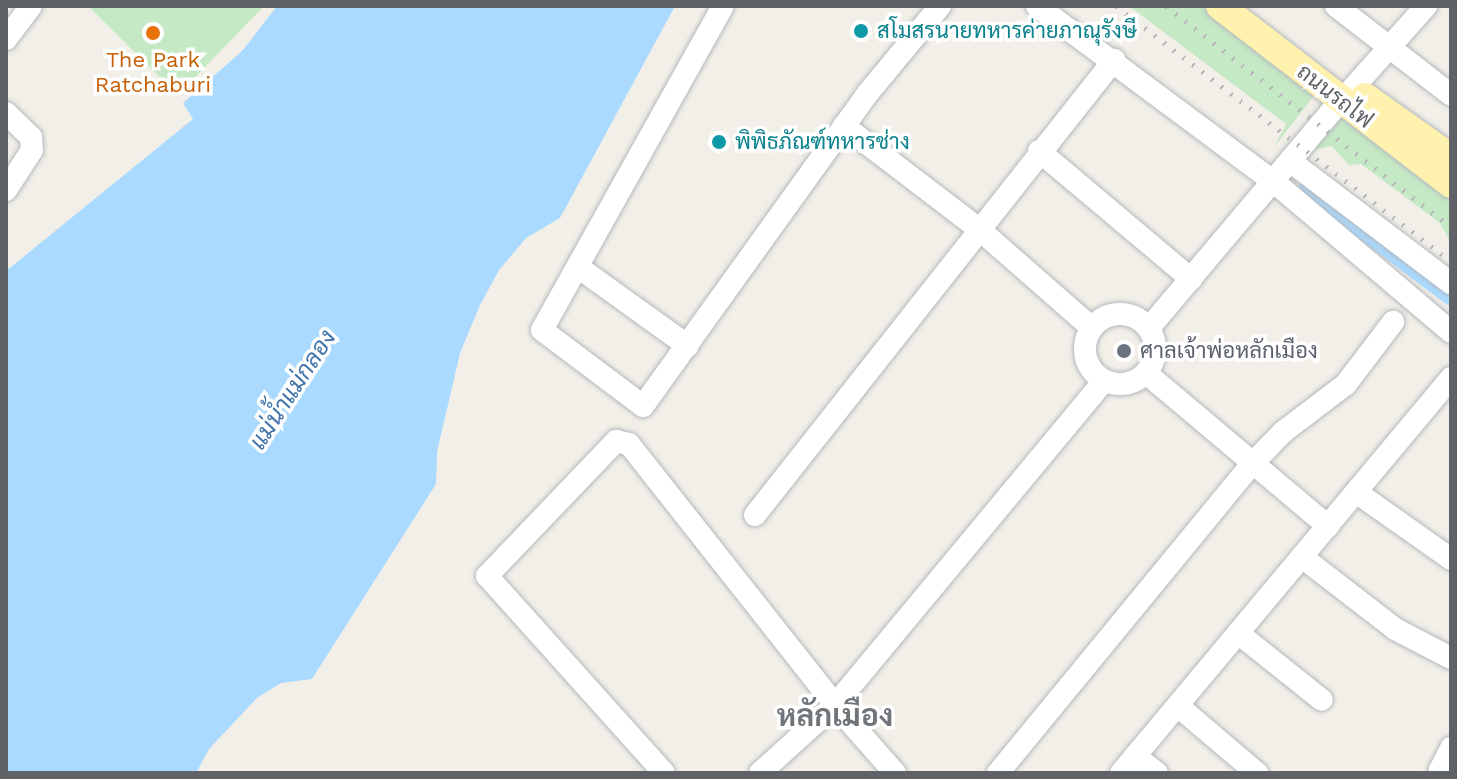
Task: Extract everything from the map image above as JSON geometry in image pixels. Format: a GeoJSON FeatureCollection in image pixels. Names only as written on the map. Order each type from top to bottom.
{"type":"FeatureCollection","features":[{"type":"Feature","properties":{"kind":"main road","name":"ถนนรถไฟ"},"geometry":{"type":"LineString","coordinates":[[1220,6],[1347,94],[1451,158]]}},
{"type":"Feature","properties":{"kind":"main road","name":"ถนนรถไฟ"},"geometry":{"type":"LineString","coordinates":[[1247,6],[1451,184]]}},
{"type":"Feature","properties":{"kind":"street"},"geometry":{"type":"LineString","coordinates":[[6,39],[31,6]]}},
{"type":"Feature","properties":{"kind":"street"},"geometry":{"type":"LineString","coordinates":[[723,6],[542,330],[643,406],[844,126],[940,6]]}},
{"type":"Feature","properties":{"kind":"street"},"geometry":{"type":"LineString","coordinates":[[1037,6],[1114,60],[1273,181],[1451,332]]}},
{"type":"Feature","properties":{"kind":"street"},"geometry":{"type":"LineString","coordinates":[[1336,6],[1451,95]]}},
{"type":"Feature","properties":{"kind":"street"},"geometry":{"type":"LineString","coordinates":[[1149,328],[1347,94],[1426,6]]}},
{"type":"Feature","properties":{"kind":"street"},"geometry":{"type":"LineString","coordinates":[[755,515],[1039,151],[1114,60]]}},
{"type":"Feature","properties":{"kind":"street"},"geometry":{"type":"LineString","coordinates":[[6,113],[31,137],[32,150],[6,190]]}},
{"type":"Feature","properties":{"kind":"street"},"geometry":{"type":"LineString","coordinates":[[844,126],[980,230],[1092,328]]}},
{"type":"Feature","properties":{"kind":"street"},"geometry":{"type":"LineString","coordinates":[[1039,151],[1191,279]]}},
{"type":"Feature","properties":{"kind":"street"},"geometry":{"type":"LineString","coordinates":[[1290,161],[1451,283]]}},
{"type":"Feature","properties":{"kind":"street"},"geometry":{"type":"LineString","coordinates":[[578,267],[688,346]]}},
{"type":"Feature","properties":{"kind":"street"},"geometry":{"type":"LineString","coordinates":[[1117,313],[1129,314],[1149,328],[1155,351],[1146,373],[1124,384],[1104,381],[1094,373],[1084,351],[1092,328],[1117,313]]}},
{"type":"Feature","properties":{"kind":"street"},"geometry":{"type":"LineString","coordinates":[[998,773],[1253,463],[1283,432],[1346,384],[1393,322]]}},
{"type":"Feature","properties":{"kind":"street"},"geometry":{"type":"LineString","coordinates":[[1146,373],[1328,526]]}},
{"type":"Feature","properties":{"kind":"street"},"geometry":{"type":"LineString","coordinates":[[1157,773],[1128,765],[1451,378]]}},
{"type":"Feature","properties":{"kind":"street"},"geometry":{"type":"LineString","coordinates":[[760,773],[835,705],[1104,381]]}},
{"type":"Feature","properties":{"kind":"street"},"geometry":{"type":"LineString","coordinates":[[664,773],[487,576],[616,441],[629,444],[835,705],[895,773]]}},
{"type":"Feature","properties":{"kind":"street"},"geometry":{"type":"LineString","coordinates":[[1356,492],[1451,559]]}},
{"type":"Feature","properties":{"kind":"street"},"geometry":{"type":"LineString","coordinates":[[1302,557],[1395,629],[1451,658]]}},
{"type":"Feature","properties":{"kind":"street"},"geometry":{"type":"LineString","coordinates":[[1238,633],[1322,700]]}},
{"type":"Feature","properties":{"kind":"street"},"geometry":{"type":"LineString","coordinates":[[1178,706],[1257,773]]}},
{"type":"Feature","properties":{"kind":"street"},"geometry":{"type":"LineString","coordinates":[[1443,772],[1451,748]]}},
{"type":"Feature","properties":{"kind":"green space","name":"The Park Ratchaburi"},"geometry":{"type":"Polygon","coordinates":[[[88,6],[264,6],[178,95],[88,6]]]}},
{"type":"Feature","properties":{"kind":"green space"},"geometry":{"type":"Polygon","coordinates":[[[1129,6],[1201,6],[1307,87],[1313,97],[1274,147],[1286,124],[1129,6]]]}},
{"type":"Feature","properties":{"kind":"green space"},"geometry":{"type":"Polygon","coordinates":[[[1348,117],[1451,197],[1451,243],[1440,223],[1361,164],[1349,165],[1332,146],[1317,149],[1315,144],[1338,119],[1348,117]]]}},
{"type":"Feature","properties":{"kind":"water","name":"แม่น้ำแม่กลอง"},"geometry":{"type":"Polygon","coordinates":[[[277,6],[675,6],[560,218],[526,238],[499,270],[480,305],[460,353],[437,452],[436,484],[312,679],[281,683],[257,698],[209,749],[196,773],[6,773],[6,271],[193,119],[183,103],[243,50],[277,6]]]}},
{"type":"Feature","properties":{"kind":"waterway"},"geometry":{"type":"LineString","coordinates":[[1306,189],[1451,298]]}},
{"type":"Feature","properties":{"kind":"railway"},"geometry":{"type":"LineString","coordinates":[[1116,6],[1451,261]]}},
{"type":"Feature","properties":{"kind":"railway"},"geometry":{"type":"LineString","coordinates":[[1166,6],[1451,227]]}},
{"type":"Feature","properties":{"kind":"place","name":"สโมสรนายทหารค่ายภาณุรังษี"},"geometry":{"type":"Point","coordinates":[861,31]}},
{"type":"Feature","properties":{"kind":"place","name":"The Park Ratchaburi"},"geometry":{"type":"Point","coordinates":[153,33]}},
{"type":"Feature","properties":{"kind":"place","name":"พิพิธภัณฑ์ทหารช่าง"},"geometry":{"type":"Point","coordinates":[719,142]}},
{"type":"Feature","properties":{"kind":"place","name":"ศาลเจ้าพ่อหลักเมือง"},"geometry":{"type":"Point","coordinates":[1124,351]}},
{"type":"Feature","properties":{"kind":"district","name":"หลักเมือง"},"geometry":{"type":"Point","coordinates":[835,716]}}]}
